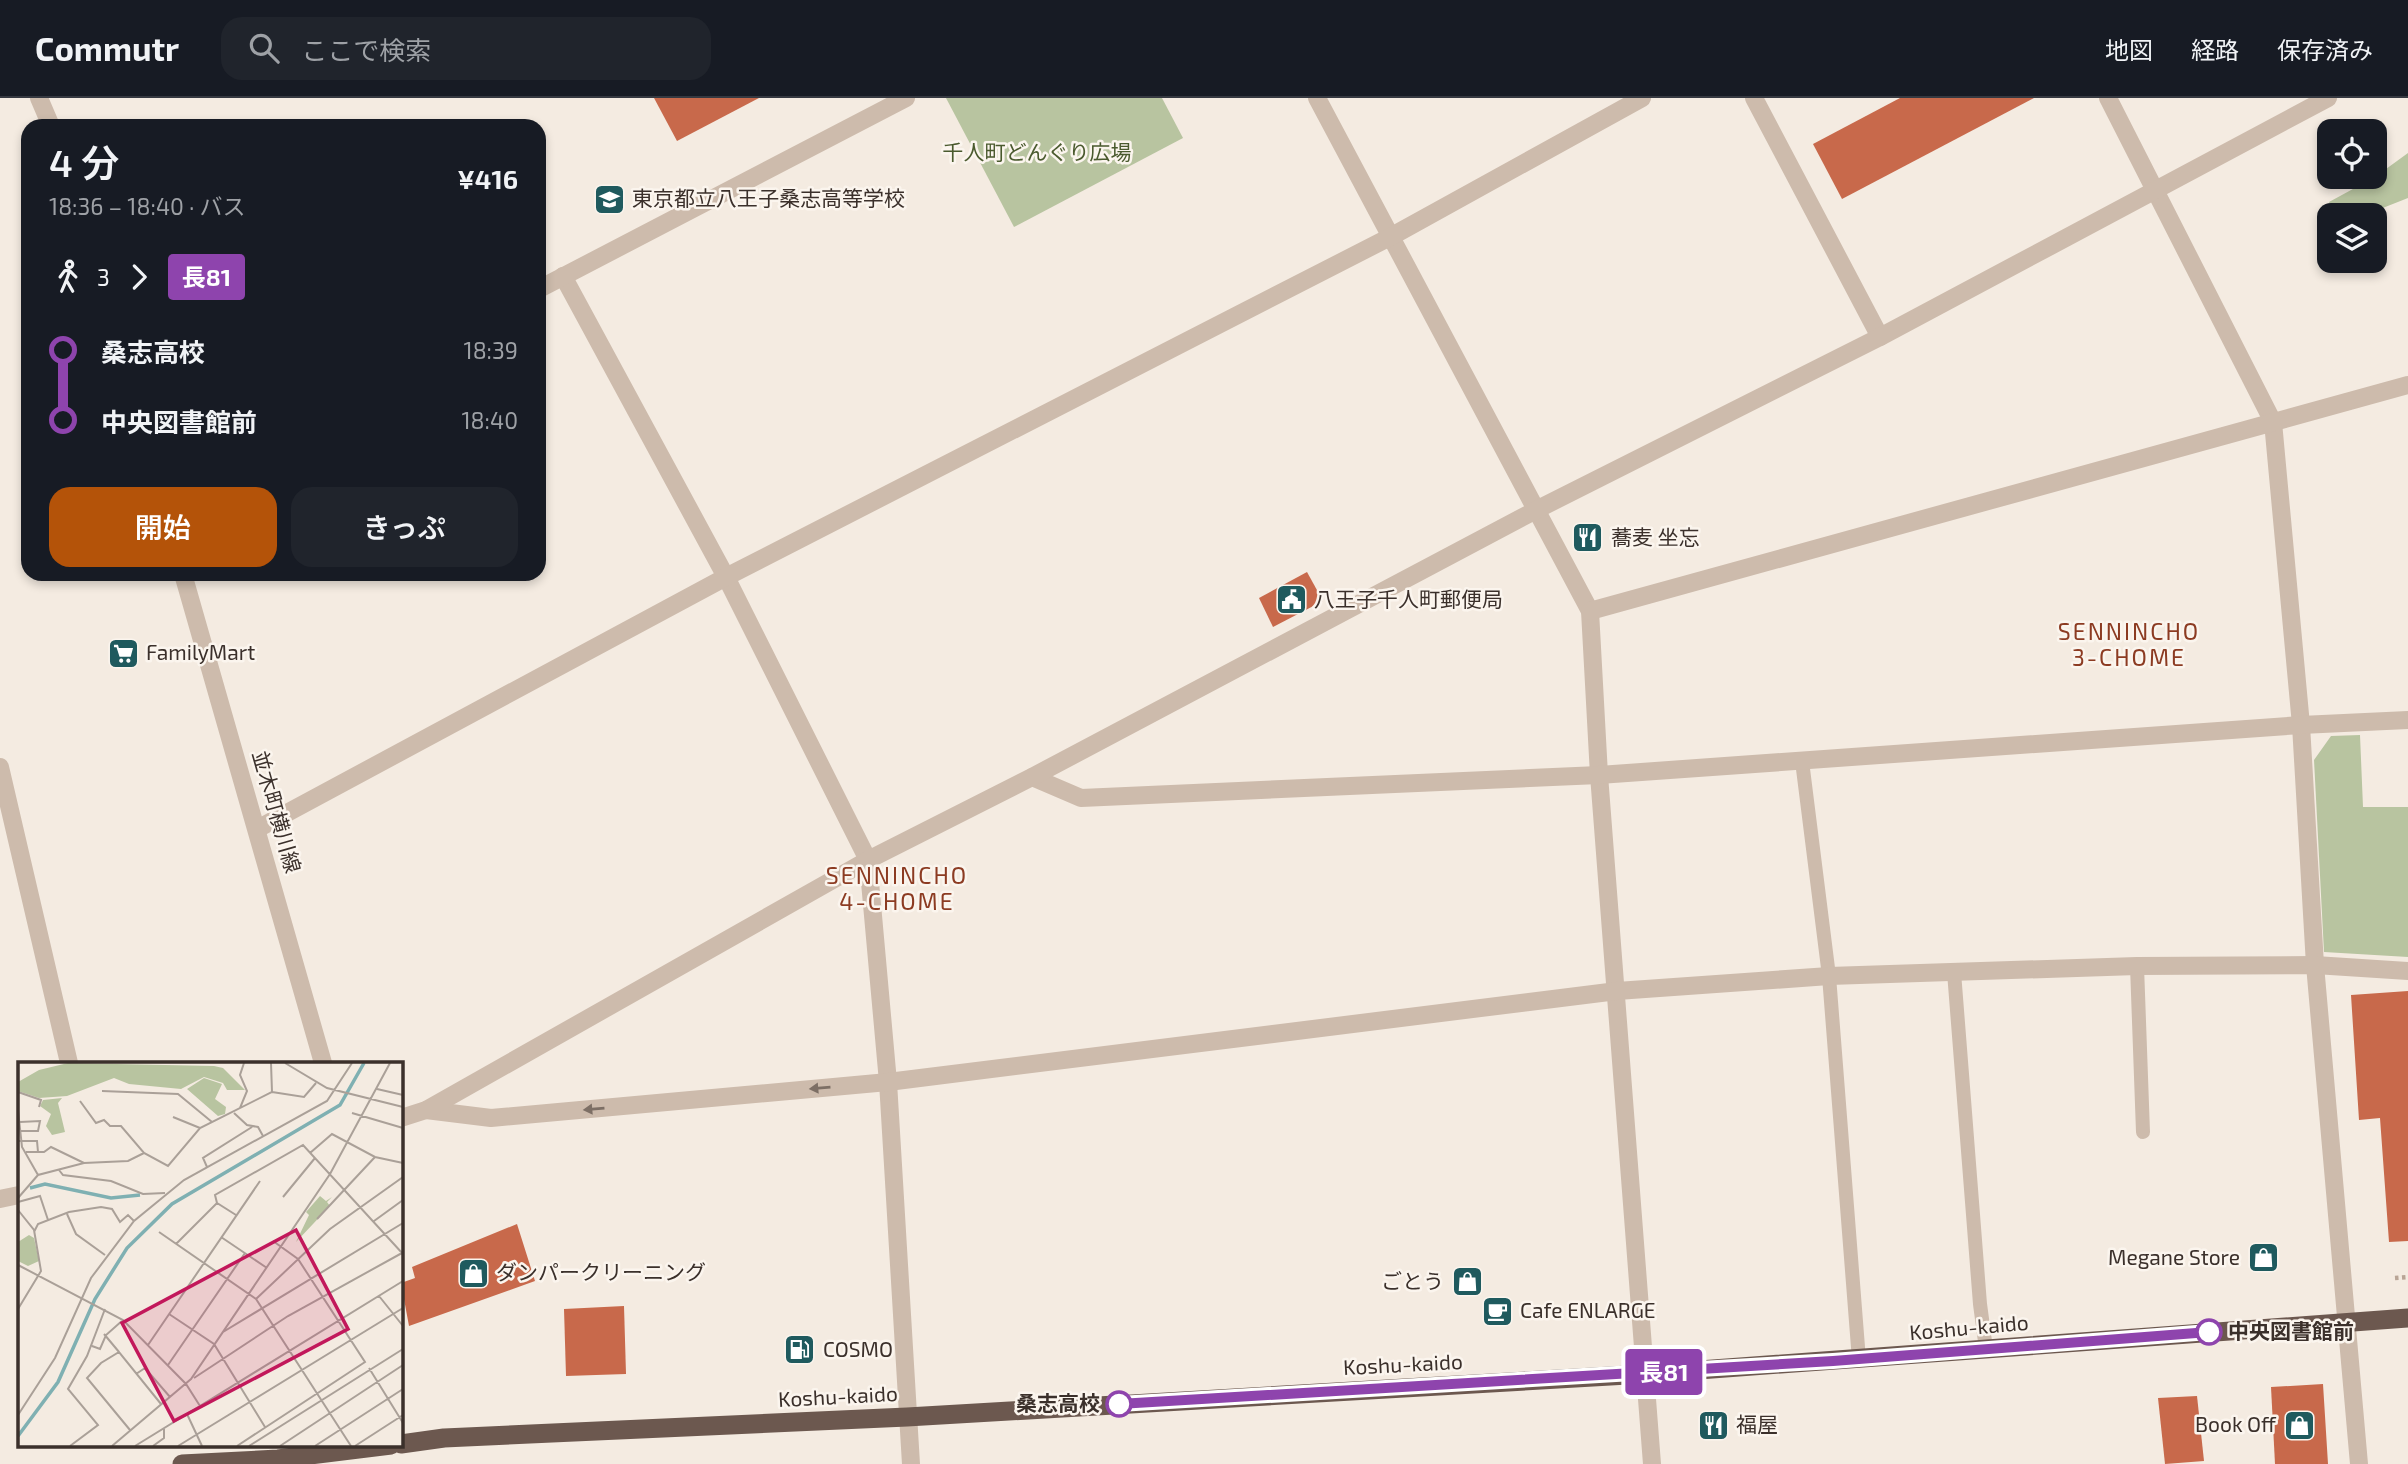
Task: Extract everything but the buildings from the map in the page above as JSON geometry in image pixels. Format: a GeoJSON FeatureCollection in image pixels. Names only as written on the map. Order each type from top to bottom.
{"type":"FeatureCollection","features":[{"type":"Feature","properties":{"kind":"highway","name":"Koshu-kaido"},"geometry":{"type":"LineString","coordinates":[[402,1444],[444,1438],[907,1417],[1645,1374],[2408,1318]]}},
{"type":"Feature","properties":{"kind":"highway"},"geometry":{"type":"LineString","coordinates":[[182,1464],[278,1459],[366,1446]]}},
{"type":"Feature","properties":{"kind":"street"},"geometry":{"type":"LineString","coordinates":[[39,98],[48,119]]}},
{"type":"Feature","properties":{"kind":"street"},"geometry":{"type":"LineString","coordinates":[[546,285],[906,98]]}},
{"type":"Feature","properties":{"kind":"street"},"geometry":{"type":"LineString","coordinates":[[1317,98],[1590,611],[1599,775],[1652,1464]]}},
{"type":"Feature","properties":{"kind":"street"},"geometry":{"type":"LineString","coordinates":[[257,829],[726,577],[1392,236],[1642,98]]}},
{"type":"Feature","properties":{"kind":"street"},"geometry":{"type":"LineString","coordinates":[[1754,98],[1880,337]]}},
{"type":"Feature","properties":{"kind":"street"},"geometry":{"type":"LineString","coordinates":[[2108,98],[2158,190],[2273,422],[2301,724],[2315,965],[2359,1464]]}},
{"type":"Feature","properties":{"kind":"street"},"geometry":{"type":"LineString","coordinates":[[402,1118],[426,1110],[868,860],[1032,777],[1538,509],[1880,337],[2328,98]]}},
{"type":"Feature","properties":{"kind":"street"},"geometry":{"type":"LineString","coordinates":[[564,276],[726,577],[868,860],[888,1082],[911,1464]]}},
{"type":"Feature","properties":{"kind":"street"},"geometry":{"type":"LineString","coordinates":[[1590,611],[2408,385]]}},
{"type":"Feature","properties":{"kind":"street","name":"並木町横川線"},"geometry":{"type":"LineString","coordinates":[[185,581],[323,1062]]}},
{"type":"Feature","properties":{"kind":"street"},"geometry":{"type":"LineString","coordinates":[[1032,777],[1081,798],[1599,775],[2301,724],[2408,720]]}},
{"type":"Feature","properties":{"kind":"street"},"geometry":{"type":"LineString","coordinates":[[0,767],[69,1062]]}},
{"type":"Feature","properties":{"kind":"street"},"geometry":{"type":"LineString","coordinates":[[426,1110],[491,1118],[888,1082],[1617,990],[1829,976],[2137,966],[2315,965],[2408,971]]}},
{"type":"Feature","properties":{"kind":"street"},"geometry":{"type":"LineString","coordinates":[[0,1199],[18,1195]]}},
{"type":"Feature","properties":{"kind":"lane"},"geometry":{"type":"LineString","coordinates":[[1801,761],[1829,976],[1859,1360]]}},
{"type":"Feature","properties":{"kind":"lane"},"geometry":{"type":"LineString","coordinates":[[2137,966],[2143,1132]]}},
{"type":"Feature","properties":{"kind":"lane"},"geometry":{"type":"LineString","coordinates":[[1954,972],[1986,1349]]}},
{"type":"Feature","properties":{"kind":"path"},"geometry":{"type":"LineString","coordinates":[[2395,1278],[2408,1277]]}},
{"type":"Feature","properties":{"kind":"green space","name":"千人町どんぐり広場"},"geometry":{"type":"Polygon","coordinates":[[[946,98],[1162,98],[1183,138],[1014,227],[946,98]]]}},
{"type":"Feature","properties":{"kind":"green space"},"geometry":{"type":"Polygon","coordinates":[[[2408,153],[2408,198],[2387,206],[2387,203],[2329,203],[2353,189],[2387,189],[2387,168],[2408,153]]]}},
{"type":"Feature","properties":{"kind":"green space"},"geometry":{"type":"Polygon","coordinates":[[[2360,735],[2363,807],[2408,807],[2408,957],[2324,952],[2314,760],[2331,736],[2360,735]]]}},
{"type":"Feature","properties":{"kind":"bus line","name":"長81"},"geometry":{"type":"LineString","coordinates":[[1119,1404],[1645,1374],[2209,1332]]}},
{"type":"Feature","properties":{"kind":"place","name":"東京都立八王子桑志高等学校"},"geometry":{"type":"Point","coordinates":[609,199]}},
{"type":"Feature","properties":{"kind":"place","name":"蕎麦 坐忘"},"geometry":{"type":"Point","coordinates":[1588,538]}},
{"type":"Feature","properties":{"kind":"place","name":"八王子千人町郵便局"},"geometry":{"type":"Point","coordinates":[1291,600]}},
{"type":"Feature","properties":{"kind":"place","name":"FamilyMart"},"geometry":{"type":"Point","coordinates":[123,653]}},
{"type":"Feature","properties":{"kind":"place","name":"Megane Store"},"geometry":{"type":"Point","coordinates":[2263,1258]}},
{"type":"Feature","properties":{"kind":"place","name":"ダンパークリーニング"},"geometry":{"type":"Point","coordinates":[473,1273]}},
{"type":"Feature","properties":{"kind":"place","name":"ごとう"},"geometry":{"type":"Point","coordinates":[1467,1282]}},
{"type":"Feature","properties":{"kind":"place","name":"Cafe ENLARGE"},"geometry":{"type":"Point","coordinates":[1497,1311]}},
{"type":"Feature","properties":{"kind":"place","name":"中央図書館前"},"geometry":{"type":"Point","coordinates":[2209,1332]}},
{"type":"Feature","properties":{"kind":"place","name":"COSMO"},"geometry":{"type":"Point","coordinates":[800,1350]}},
{"type":"Feature","properties":{"kind":"place","name":"桑志高校"},"geometry":{"type":"Point","coordinates":[1119,1404]}},
{"type":"Feature","properties":{"kind":"place","name":"福屋"},"geometry":{"type":"Point","coordinates":[1713,1425]}},
{"type":"Feature","properties":{"kind":"place","name":"Book Off"},"geometry":{"type":"Point","coordinates":[2299,1425]}},
{"type":"Feature","properties":{"kind":"district","name":"SENNINCHO 3-CHOME"},"geometry":{"type":"Point","coordinates":[2129,645]}},
{"type":"Feature","properties":{"kind":"district","name":"SENNINCHO 4-CHOME"},"geometry":{"type":"Point","coordinates":[897,889]}}]}
